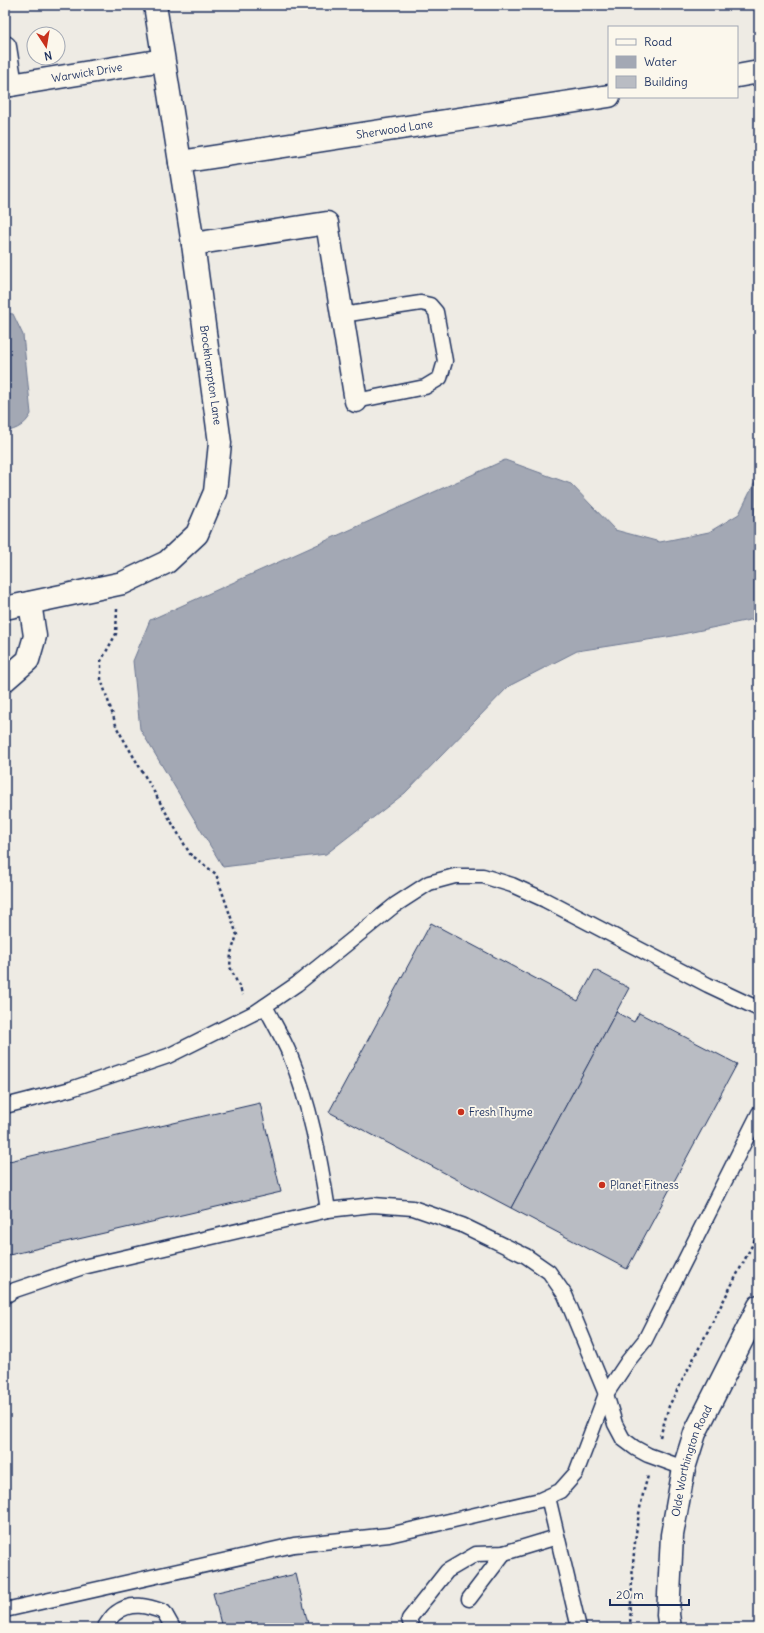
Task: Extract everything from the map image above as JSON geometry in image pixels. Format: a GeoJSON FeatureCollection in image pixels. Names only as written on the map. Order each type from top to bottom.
{"type":"FeatureCollection","features":[{"type":"Feature","properties":{"kind":"street","name":"Brockhampton Lane"},"geometry":{"type":"LineString","coordinates":[[5,608],[123,584],[167,562],[197,534],[215,492],[220,443],[193,244],[155,5]]}},
{"type":"Feature","properties":{"kind":"street","name":"Warwick Drive"},"geometry":{"type":"LineString","coordinates":[[5,47],[8,86],[163,60]]}},
{"type":"Feature","properties":{"kind":"street"},"geometry":{"type":"LineString","coordinates":[[738,76],[759,72]]}},
{"type":"Feature","properties":{"kind":"street","name":"Sherwood Lane"},"geometry":{"type":"LineString","coordinates":[[180,162],[608,96]]}},
{"type":"Feature","properties":{"kind":"street"},"geometry":{"type":"LineString","coordinates":[[193,244],[327,224],[356,401]]}},
{"type":"Feature","properties":{"kind":"street"},"geometry":{"type":"LineString","coordinates":[[5,680],[28,660],[35,636],[30,603]]}},
{"type":"Feature","properties":{"kind":"street","name":"Olde Worthington Road"},"geometry":{"type":"LineString","coordinates":[[670,1628],[668,1615],[672,1535],[684,1468],[695,1433],[759,1306]]}},
{"type":"Feature","properties":{"kind":"lane"},"geometry":{"type":"LineString","coordinates":[[342,315],[421,303],[430,305],[436,312],[445,361],[440,378],[424,387],[356,401]]}},
{"type":"Feature","properties":{"kind":"lane"},"geometry":{"type":"LineString","coordinates":[[5,1106],[78,1087],[168,1056],[250,1015],[266,1006],[297,984],[395,905],[429,884],[454,876],[483,876],[512,885],[545,900],[660,961],[759,1009]]}},
{"type":"Feature","properties":{"kind":"lane"},"geometry":{"type":"LineString","coordinates":[[266,1006],[290,1055],[308,1112],[323,1176],[328,1210]]}},
{"type":"Feature","properties":{"kind":"lane"},"geometry":{"type":"LineString","coordinates":[[5,1610],[294,1545],[389,1535],[540,1500],[560,1491],[576,1473],[606,1394],[628,1361],[645,1340],[759,1113]]}},
{"type":"Feature","properties":{"kind":"lane"},"geometry":{"type":"LineString","coordinates":[[5,1296],[15,1290],[83,1267],[328,1210],[374,1205],[413,1208],[462,1225],[526,1256],[549,1272],[565,1295],[606,1394],[615,1424],[623,1439],[648,1455],[684,1468]]}},
{"type":"Feature","properties":{"kind":"lane"},"geometry":{"type":"LineString","coordinates":[[548,1497],[578,1628]]}},
{"type":"Feature","properties":{"kind":"lane"},"geometry":{"type":"LineString","coordinates":[[412,1628],[410,1619],[447,1571],[476,1554],[504,1553],[557,1537]]}},
{"type":"Feature","properties":{"kind":"lane"},"geometry":{"type":"LineString","coordinates":[[469,1599],[504,1553]]}},
{"type":"Feature","properties":{"kind":"lane"},"geometry":{"type":"LineString","coordinates":[[104,1628],[115,1613],[129,1606],[147,1606],[164,1612],[173,1628]]}},
{"type":"Feature","properties":{"kind":"path"},"geometry":{"type":"LineString","coordinates":[[108,587],[118,612],[116,634],[101,661],[101,679],[115,721],[190,854],[216,874],[237,935],[231,953],[230,967],[250,1015]]}},
{"type":"Feature","properties":{"kind":"water"},"geometry":{"type":"Polygon","coordinates":[[[5,313],[13,314],[23,335],[31,414],[21,426],[5,432],[5,313]]]}},
{"type":"Feature","properties":{"kind":"water"},"geometry":{"type":"Polygon","coordinates":[[[505,460],[571,484],[615,530],[660,542],[709,532],[739,514],[759,474],[759,618],[673,636],[577,651],[509,686],[405,793],[326,854],[223,867],[140,729],[133,661],[150,620],[505,460]]]}},
{"type":"Feature","properties":{"kind":"building"},"geometry":{"type":"Polygon","coordinates":[[[431,923],[578,1001],[595,970],[629,988],[511,1208],[329,1112],[431,923]]]}},
{"type":"Feature","properties":{"kind":"building"},"geometry":{"type":"Polygon","coordinates":[[[616,1012],[634,1022],[639,1013],[737,1064],[627,1269],[511,1208],[616,1012]]]}},
{"type":"Feature","properties":{"kind":"building"},"geometry":{"type":"Polygon","coordinates":[[[260,1103],[281,1192],[5,1256],[5,1162],[260,1103]]]}},
{"type":"Feature","properties":{"kind":"building"},"geometry":{"type":"Polygon","coordinates":[[[296,1574],[309,1628],[222,1628],[213,1593],[296,1574]]]}},
{"type":"Feature","properties":{"kind":"place","name":"Fresh Thyme"},"geometry":{"type":"Point","coordinates":[461,1112]}},
{"type":"Feature","properties":{"kind":"place","name":"Planet Fitness"},"geometry":{"type":"Point","coordinates":[602,1185]}}]}
